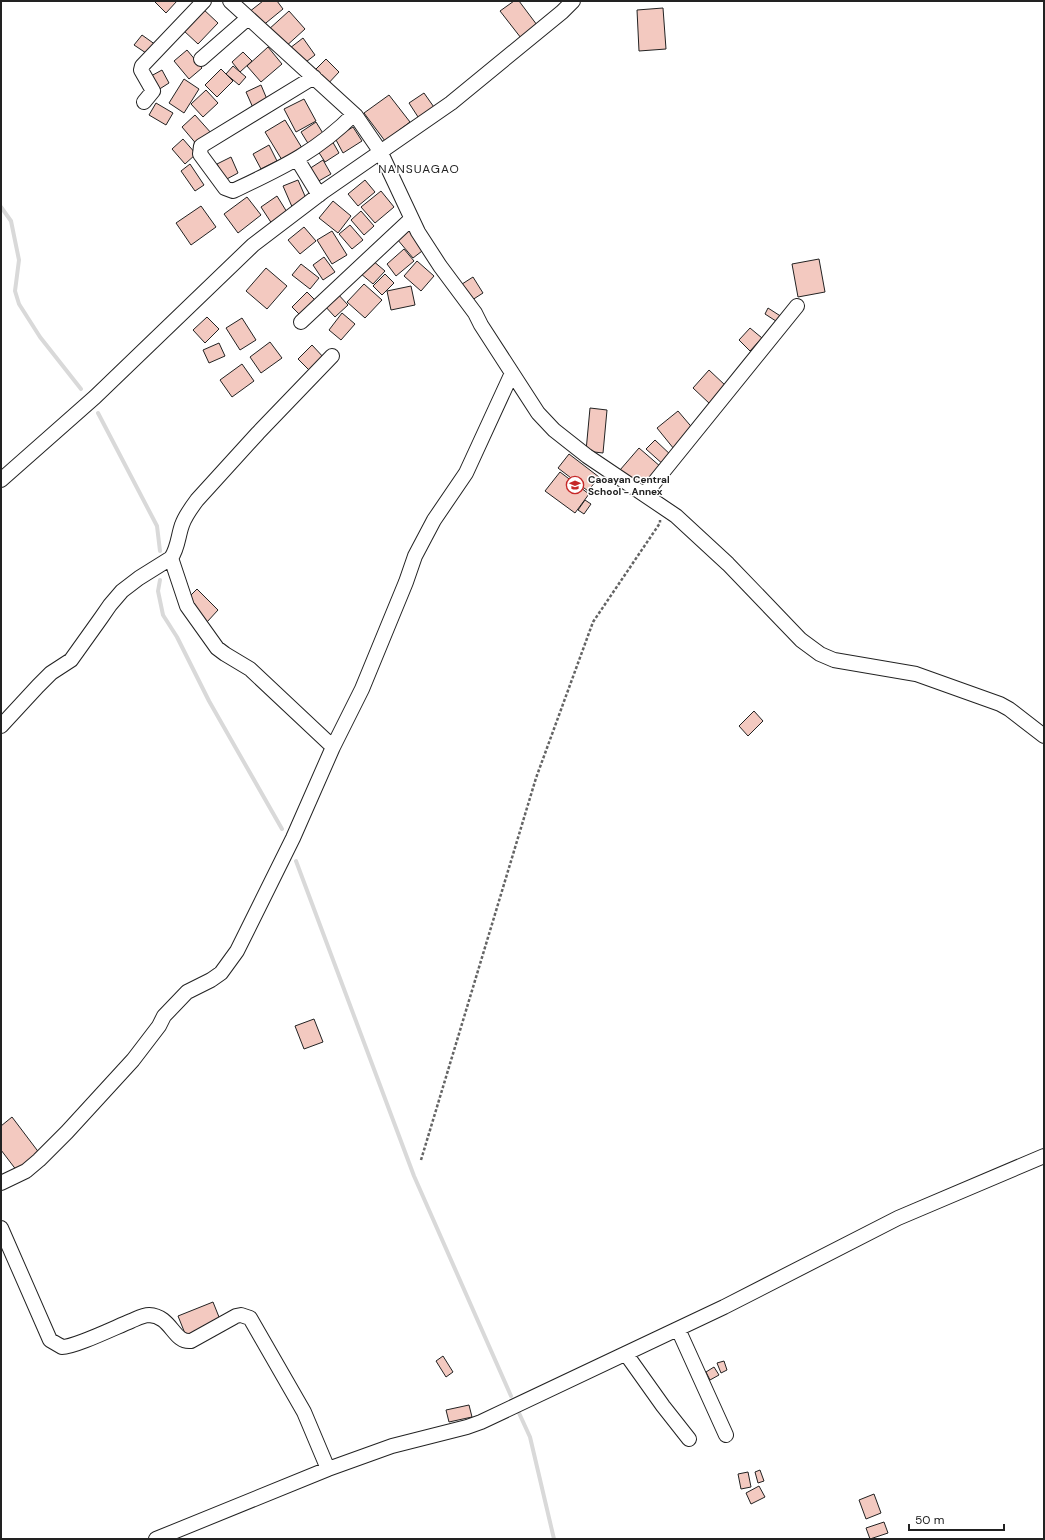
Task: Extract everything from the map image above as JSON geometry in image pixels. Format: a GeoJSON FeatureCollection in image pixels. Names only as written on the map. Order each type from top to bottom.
{"type":"FeatureCollection","features":[{"type":"Feature","properties":{"kind":"street"},"geometry":{"type":"LineString","coordinates":[[144,102],[153,91],[141,70],[142,66],[204,1]]}},
{"type":"Feature","properties":{"kind":"street"},"geometry":{"type":"LineString","coordinates":[[230,1],[354,114],[380,151],[411,219],[440,266],[475,313],[481,325],[538,413],[554,430],[587,456],[676,516],[728,564],[801,640],[820,654],[834,660],[916,674],[986,699],[1005,706],[1044,736]]}},
{"type":"Feature","properties":{"kind":"street"},"geometry":{"type":"LineString","coordinates":[[1,480],[95,398],[253,245],[380,151],[451,103],[562,12],[573,1]]}},
{"type":"Feature","properties":{"kind":"street"},"geometry":{"type":"LineString","coordinates":[[201,59],[248,18]]}},
{"type":"Feature","properties":{"kind":"street"},"geometry":{"type":"LineString","coordinates":[[314,77],[201,146],[200,154],[225,188],[233,191],[298,159],[333,134],[354,114]]}},
{"type":"Feature","properties":{"kind":"street"},"geometry":{"type":"LineString","coordinates":[[298,159],[319,195]]}},
{"type":"Feature","properties":{"kind":"street"},"geometry":{"type":"LineString","coordinates":[[300,322],[411,219]]}},
{"type":"Feature","properties":{"kind":"street"},"geometry":{"type":"LineString","coordinates":[[645,494],[797,306]]}},
{"type":"Feature","properties":{"kind":"street"},"geometry":{"type":"LineString","coordinates":[[1,726],[51,673],[71,660],[110,605],[122,592],[139,578],[171,558],[174,554],[182,525],[188,512],[197,500],[258,433],[332,356]]}},
{"type":"Feature","properties":{"kind":"street"},"geometry":{"type":"LineString","coordinates":[[1,1182],[26,1171],[39,1160],[67,1132],[133,1060],[164,1016],[187,992],[211,980],[221,973],[232,959],[293,838],[333,747],[362,689],[406,582],[415,556],[434,520],[466,473],[512,373]]}},
{"type":"Feature","properties":{"kind":"street"},"geometry":{"type":"LineString","coordinates":[[171,558],[187,606],[217,648],[250,669],[333,747]]}},
{"type":"Feature","properties":{"kind":"street"},"geometry":{"type":"LineString","coordinates":[[156,1539],[328,1469],[392,1446],[481,1422],[678,1329],[898,1218],[1044,1156]]}},
{"type":"Feature","properties":{"kind":"street"},"geometry":{"type":"LineString","coordinates":[[1,1228],[50,1340],[62,1347],[76,1344],[146,1315],[161,1318],[178,1337],[186,1342],[191,1341],[236,1316],[241,1315],[250,1318],[304,1412],[328,1469]]}},
{"type":"Feature","properties":{"kind":"street"},"geometry":{"type":"LineString","coordinates":[[678,1329],[726,1435]]}},
{"type":"Feature","properties":{"kind":"street"},"geometry":{"type":"LineString","coordinates":[[626,1354],[662,1406],[689,1439]]}},
{"type":"Feature","properties":{"kind":"path"},"geometry":{"type":"LineString","coordinates":[[421,1160],[536,778],[593,622],[660,523],[659,504]]}},
{"type":"Feature","properties":{"kind":"building"},"geometry":{"type":"Polygon","coordinates":[[[154,1],[177,1],[166,13],[154,1]]]}},
{"type":"Feature","properties":{"kind":"building"},"geometry":{"type":"Polygon","coordinates":[[[263,1],[277,1],[283,9],[261,27],[249,12],[263,1]]]}},
{"type":"Feature","properties":{"kind":"building"},"geometry":{"type":"Polygon","coordinates":[[[514,1],[519,1],[537,25],[521,38],[500,11],[514,1]]]}},
{"type":"Feature","properties":{"kind":"building"},"geometry":{"type":"Polygon","coordinates":[[[202,8],[218,23],[198,44],[183,30],[202,8]]]}},
{"type":"Feature","properties":{"kind":"building"},"geometry":{"type":"Polygon","coordinates":[[[663,8],[666,49],[639,51],[637,10],[663,8]]]}},
{"type":"Feature","properties":{"kind":"building"},"geometry":{"type":"Polygon","coordinates":[[[289,11],[305,29],[284,48],[268,30],[289,11]]]}},
{"type":"Feature","properties":{"kind":"building"},"geometry":{"type":"Polygon","coordinates":[[[142,35],[156,45],[149,55],[134,45],[142,35]]]}},
{"type":"Feature","properties":{"kind":"building"},"geometry":{"type":"Polygon","coordinates":[[[303,38],[315,55],[302,65],[290,48],[303,38]]]}},
{"type":"Feature","properties":{"kind":"building"},"geometry":{"type":"Polygon","coordinates":[[[268,47],[282,64],[261,82],[247,66],[268,47]]]}},
{"type":"Feature","properties":{"kind":"building"},"geometry":{"type":"Polygon","coordinates":[[[187,50],[202,68],[189,79],[174,61],[187,50]]]}},
{"type":"Feature","properties":{"kind":"building"},"geometry":{"type":"Polygon","coordinates":[[[243,52],[252,61],[240,72],[232,62],[243,52]]]}},
{"type":"Feature","properties":{"kind":"building"},"geometry":{"type":"Polygon","coordinates":[[[326,59],[339,72],[325,87],[312,73],[326,59]]]}},
{"type":"Feature","properties":{"kind":"building"},"geometry":{"type":"Polygon","coordinates":[[[233,66],[246,77],[239,85],[226,74],[233,66]]]}},
{"type":"Feature","properties":{"kind":"building"},"geometry":{"type":"Polygon","coordinates":[[[221,69],[233,81],[217,97],[205,85],[221,69]]]}},
{"type":"Feature","properties":{"kind":"building"},"geometry":{"type":"Polygon","coordinates":[[[162,70],[169,83],[158,90],[151,76],[162,70]]]}},
{"type":"Feature","properties":{"kind":"building"},"geometry":{"type":"Polygon","coordinates":[[[184,79],[199,89],[184,113],[169,103],[184,79]]]}},
{"type":"Feature","properties":{"kind":"building"},"geometry":{"type":"Polygon","coordinates":[[[261,85],[269,104],[254,110],[246,92],[261,85]]]}},
{"type":"Feature","properties":{"kind":"building"},"geometry":{"type":"Polygon","coordinates":[[[206,90],[218,103],[203,117],[191,104],[206,90]]]}},
{"type":"Feature","properties":{"kind":"building"},"geometry":{"type":"Polygon","coordinates":[[[424,93],[436,110],[420,120],[409,103],[424,93]]]}},
{"type":"Feature","properties":{"kind":"building"},"geometry":{"type":"Polygon","coordinates":[[[389,95],[410,122],[385,141],[364,113],[389,95]]]}},
{"type":"Feature","properties":{"kind":"building"},"geometry":{"type":"Polygon","coordinates":[[[304,99],[316,121],[296,132],[284,109],[304,99]]]}},
{"type":"Feature","properties":{"kind":"building"},"geometry":{"type":"Polygon","coordinates":[[[156,103],[173,113],[166,125],[149,115],[156,103]]]}},
{"type":"Feature","properties":{"kind":"building"},"geometry":{"type":"Polygon","coordinates":[[[195,115],[212,134],[198,146],[182,127],[195,115]]]}},
{"type":"Feature","properties":{"kind":"building"},"geometry":{"type":"Polygon","coordinates":[[[285,120],[302,148],[282,160],[265,132],[285,120]]]}},
{"type":"Feature","properties":{"kind":"building"},"geometry":{"type":"Polygon","coordinates":[[[316,122],[324,135],[309,145],[301,132],[316,122]]]}},
{"type":"Feature","properties":{"kind":"building"},"geometry":{"type":"Polygon","coordinates":[[[353,127],[362,141],[343,153],[335,138],[353,127]]]}},
{"type":"Feature","properties":{"kind":"building"},"geometry":{"type":"Polygon","coordinates":[[[183,139],[196,154],[185,164],[172,149],[183,139]]]}},
{"type":"Feature","properties":{"kind":"building"},"geometry":{"type":"Polygon","coordinates":[[[331,139],[339,153],[325,162],[316,148],[331,139]]]}},
{"type":"Feature","properties":{"kind":"building"},"geometry":{"type":"Polygon","coordinates":[[[269,145],[277,161],[261,169],[253,154],[269,145]]]}},
{"type":"Feature","properties":{"kind":"building"},"geometry":{"type":"Polygon","coordinates":[[[231,157],[238,173],[225,180],[217,164],[231,157]]]}},
{"type":"Feature","properties":{"kind":"building"},"geometry":{"type":"Polygon","coordinates":[[[323,160],[331,174],[317,182],[309,169],[323,160]]]}},
{"type":"Feature","properties":{"kind":"building"},"geometry":{"type":"Polygon","coordinates":[[[190,164],[204,185],[195,191],[181,171],[190,164]]]}},
{"type":"Feature","properties":{"kind":"building"},"geometry":{"type":"Polygon","coordinates":[[[298,180],[308,203],[293,209],[283,186],[298,180]]]}},
{"type":"Feature","properties":{"kind":"building"},"geometry":{"type":"Polygon","coordinates":[[[365,180],[375,192],[358,206],[348,194],[365,180]]]}},
{"type":"Feature","properties":{"kind":"building"},"geometry":{"type":"Polygon","coordinates":[[[381,191],[394,207],[375,223],[361,207],[381,191]]]}},
{"type":"Feature","properties":{"kind":"building"},"geometry":{"type":"Polygon","coordinates":[[[277,196],[290,217],[274,227],[261,207],[277,196]]]}},
{"type":"Feature","properties":{"kind":"building"},"geometry":{"type":"Polygon","coordinates":[[[247,197],[261,215],[238,233],[224,214],[247,197]]]}},
{"type":"Feature","properties":{"kind":"building"},"geometry":{"type":"Polygon","coordinates":[[[333,201],[351,216],[338,233],[319,218],[333,201]]]}},
{"type":"Feature","properties":{"kind":"building"},"geometry":{"type":"Polygon","coordinates":[[[201,206],[216,227],[191,245],[176,223],[201,206]]]}},
{"type":"Feature","properties":{"kind":"building"},"geometry":{"type":"Polygon","coordinates":[[[361,211],[374,226],[364,235],[351,220],[361,211]]]}},
{"type":"Feature","properties":{"kind":"building"},"geometry":{"type":"Polygon","coordinates":[[[350,225],[363,240],[352,249],[339,234],[350,225]]]}},
{"type":"Feature","properties":{"kind":"building"},"geometry":{"type":"Polygon","coordinates":[[[304,227],[316,241],[300,254],[288,240],[304,227]]]}},
{"type":"Feature","properties":{"kind":"building"},"geometry":{"type":"Polygon","coordinates":[[[410,227],[426,248],[413,258],[397,239],[410,227]]]}},
{"type":"Feature","properties":{"kind":"building"},"geometry":{"type":"Polygon","coordinates":[[[332,231],[347,255],[332,264],[317,240],[332,231]]]}},
{"type":"Feature","properties":{"kind":"building"},"geometry":{"type":"Polygon","coordinates":[[[404,249],[414,261],[396,276],[387,264],[404,249]]]}},
{"type":"Feature","properties":{"kind":"building"},"geometry":{"type":"Polygon","coordinates":[[[324,257],[335,272],[323,280],[313,265],[324,257]]]}},
{"type":"Feature","properties":{"kind":"building"},"geometry":{"type":"Polygon","coordinates":[[[819,259],[825,292],[798,297],[792,264],[819,259]]]}},
{"type":"Feature","properties":{"kind":"building"},"geometry":{"type":"Polygon","coordinates":[[[372,260],[385,271],[373,284],[360,273],[372,260]]]}},
{"type":"Feature","properties":{"kind":"building"},"geometry":{"type":"Polygon","coordinates":[[[417,261],[434,276],[421,291],[404,276],[417,261]]]}},
{"type":"Feature","properties":{"kind":"building"},"geometry":{"type":"Polygon","coordinates":[[[301,264],[319,278],[310,289],[292,275],[301,264]]]}},
{"type":"Feature","properties":{"kind":"building"},"geometry":{"type":"Polygon","coordinates":[[[266,268],[287,286],[267,309],[246,291],[266,268]]]}},
{"type":"Feature","properties":{"kind":"building"},"geometry":{"type":"Polygon","coordinates":[[[385,274],[394,283],[382,295],[373,286],[385,274]]]}},
{"type":"Feature","properties":{"kind":"building"},"geometry":{"type":"Polygon","coordinates":[[[473,277],[483,293],[469,302],[459,286],[473,277]]]}},
{"type":"Feature","properties":{"kind":"building"},"geometry":{"type":"Polygon","coordinates":[[[364,284],[382,300],[365,318],[347,302],[364,284]]]}},
{"type":"Feature","properties":{"kind":"building"},"geometry":{"type":"Polygon","coordinates":[[[411,286],[415,305],[391,310],[387,291],[411,286]]]}},
{"type":"Feature","properties":{"kind":"building"},"geometry":{"type":"Polygon","coordinates":[[[307,292],[317,302],[302,317],[292,307],[307,292]]]}},
{"type":"Feature","properties":{"kind":"building"},"geometry":{"type":"Polygon","coordinates":[[[336,292],[348,305],[335,317],[323,304],[336,292]]]}},
{"type":"Feature","properties":{"kind":"building"},"geometry":{"type":"Polygon","coordinates":[[[768,308],[782,317],[779,323],[765,314],[768,308]]]}},
{"type":"Feature","properties":{"kind":"building"},"geometry":{"type":"Polygon","coordinates":[[[342,313],[355,324],[341,340],[329,330],[342,313]]]}},
{"type":"Feature","properties":{"kind":"building"},"geometry":{"type":"Polygon","coordinates":[[[207,317],[219,329],[205,343],[193,330],[207,317]]]}},
{"type":"Feature","properties":{"kind":"building"},"geometry":{"type":"Polygon","coordinates":[[[242,318],[256,340],[240,350],[226,328],[242,318]]]}},
{"type":"Feature","properties":{"kind":"building"},"geometry":{"type":"Polygon","coordinates":[[[750,328],[762,338],[750,351],[739,340],[750,328]]]}},
{"type":"Feature","properties":{"kind":"building"},"geometry":{"type":"Polygon","coordinates":[[[270,342],[282,358],[261,373],[250,357],[270,342]]]}},
{"type":"Feature","properties":{"kind":"building"},"geometry":{"type":"Polygon","coordinates":[[[219,343],[225,356],[209,363],[203,350],[219,343]]]}},
{"type":"Feature","properties":{"kind":"building"},"geometry":{"type":"Polygon","coordinates":[[[312,345],[325,359],[311,372],[298,359],[312,345]]]}},
{"type":"Feature","properties":{"kind":"building"},"geometry":{"type":"Polygon","coordinates":[[[242,364],[254,381],[232,397],[220,380],[242,364]]]}},
{"type":"Feature","properties":{"kind":"building"},"geometry":{"type":"Polygon","coordinates":[[[709,370],[726,386],[710,404],[693,388],[709,370]]]}},
{"type":"Feature","properties":{"kind":"building"},"geometry":{"type":"Polygon","coordinates":[[[590,408],[607,410],[603,453],[586,451],[590,408]]]}},
{"type":"Feature","properties":{"kind":"building"},"geometry":{"type":"Polygon","coordinates":[[[678,411],[695,431],[674,449],[657,428],[678,411]]]}},
{"type":"Feature","properties":{"kind":"building"},"geometry":{"type":"Polygon","coordinates":[[[655,440],[673,457],[665,466],[646,449],[655,440]]]}},
{"type":"Feature","properties":{"kind":"building"},"geometry":{"type":"Polygon","coordinates":[[[639,448],[661,467],[641,489],[620,470],[639,448]]]}},
{"type":"Feature","properties":{"kind":"building"},"geometry":{"type":"Polygon","coordinates":[[[569,454],[599,477],[588,491],[558,468],[569,454]]]}},
{"type":"Feature","properties":{"kind":"building"},"geometry":{"type":"Polygon","coordinates":[[[560,472],[589,494],[575,513],[545,491],[560,472]]]}},
{"type":"Feature","properties":{"kind":"building"},"geometry":{"type":"Polygon","coordinates":[[[585,500],[591,504],[584,514],[578,510],[585,500]]]}},
{"type":"Feature","properties":{"kind":"building"},"geometry":{"type":"Polygon","coordinates":[[[197,589],[218,610],[207,622],[186,600],[197,589]]]}},
{"type":"Feature","properties":{"kind":"building"},"geometry":{"type":"Polygon","coordinates":[[[754,711],[763,721],[748,736],[739,726],[754,711]]]}},
{"type":"Feature","properties":{"kind":"building"},"geometry":{"type":"Polygon","coordinates":[[[314,1019],[323,1042],[304,1049],[295,1026],[314,1019]]]}},
{"type":"Feature","properties":{"kind":"building"},"geometry":{"type":"Polygon","coordinates":[[[12,1117],[40,1154],[17,1171],[1,1150],[1,1126],[12,1117]]]}},
{"type":"Feature","properties":{"kind":"building"},"geometry":{"type":"Polygon","coordinates":[[[213,1302],[221,1322],[186,1336],[178,1316],[213,1302]]]}},
{"type":"Feature","properties":{"kind":"building"},"geometry":{"type":"Polygon","coordinates":[[[443,1356],[453,1372],[446,1377],[436,1361],[443,1356]]]}},
{"type":"Feature","properties":{"kind":"building"},"geometry":{"type":"Polygon","coordinates":[[[724,1361],[727,1370],[721,1373],[717,1363],[724,1361]]]}},
{"type":"Feature","properties":{"kind":"building"},"geometry":{"type":"Polygon","coordinates":[[[714,1367],[719,1375],[710,1380],[706,1372],[714,1367]]]}},
{"type":"Feature","properties":{"kind":"building"},"geometry":{"type":"Polygon","coordinates":[[[469,1405],[472,1417],[449,1422],[446,1410],[469,1405]]]}},
{"type":"Feature","properties":{"kind":"building"},"geometry":{"type":"Polygon","coordinates":[[[760,1470],[764,1481],[758,1483],[755,1472],[760,1470]]]}},
{"type":"Feature","properties":{"kind":"building"},"geometry":{"type":"Polygon","coordinates":[[[748,1472],[751,1487],[741,1489],[738,1474],[748,1472]]]}},
{"type":"Feature","properties":{"kind":"building"},"geometry":{"type":"Polygon","coordinates":[[[759,1486],[765,1497],[751,1504],[746,1493],[759,1486]]]}},
{"type":"Feature","properties":{"kind":"building"},"geometry":{"type":"Polygon","coordinates":[[[874,1494],[881,1513],[866,1519],[859,1500],[874,1494]]]}},
{"type":"Feature","properties":{"kind":"building"},"geometry":{"type":"Polygon","coordinates":[[[884,1522],[888,1533],[870,1539],[866,1528],[884,1522]]]}},
{"type":"Feature","properties":{"kind":"waterway"},"geometry":{"type":"LineString","coordinates":[[1,207],[11,221],[19,260],[15,291],[19,304],[40,337],[81,389]]}},
{"type":"Feature","properties":{"kind":"waterway"},"geometry":{"type":"LineString","coordinates":[[98,413],[157,526],[160,551]]}},
{"type":"Feature","properties":{"kind":"waterway"},"geometry":{"type":"LineString","coordinates":[[160,580],[158,591],[163,615],[177,637],[209,701],[282,829]]}},
{"type":"Feature","properties":{"kind":"waterway"},"geometry":{"type":"LineString","coordinates":[[296,861],[414,1176],[511,1396]]}},
{"type":"Feature","properties":{"kind":"waterway"},"geometry":{"type":"LineString","coordinates":[[519,1413],[530,1437],[554,1539]]}},
{"type":"Feature","properties":{"kind":"place","name":"Caoayan Central School - Annex"},"geometry":{"type":"Point","coordinates":[575,485]}},
{"type":"Feature","properties":{"kind":"district","name":"NANSUAGAO"},"geometry":{"type":"Point","coordinates":[419,169]}}]}
